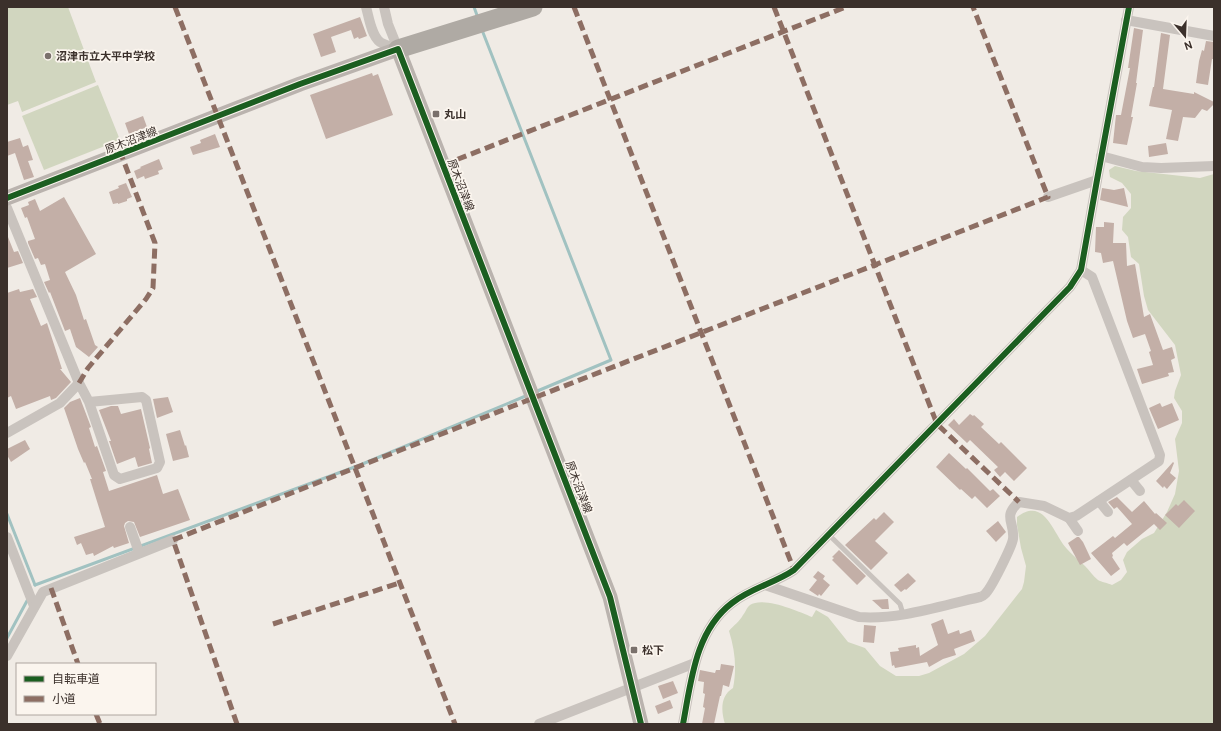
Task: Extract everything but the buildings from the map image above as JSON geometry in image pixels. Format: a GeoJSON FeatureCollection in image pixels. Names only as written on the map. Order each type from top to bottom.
{"type":"FeatureCollection","features":[{"type":"Feature","properties":{"kind":"highway"},"geometry":{"type":"LineString","coordinates":[[398,49],[534,7]]}},
{"type":"Feature","properties":{"kind":"main road","name":"原木沼津線"},"geometry":{"type":"LineString","coordinates":[[7,198],[300,84],[398,49],[610,597],[641,724]]}},
{"type":"Feature","properties":{"kind":"street"},"geometry":{"type":"LineString","coordinates":[[366,7],[374,34],[378,40],[398,49]]}},
{"type":"Feature","properties":{"kind":"street"},"geometry":{"type":"LineString","coordinates":[[384,7],[388,24],[398,49]]}},
{"type":"Feature","properties":{"kind":"street"},"geometry":{"type":"LineString","coordinates":[[683,724],[695,663],[700,647],[708,631],[719,616],[732,603],[765,585],[784,577],[794,570],[1070,287],[1081,270],[1129,7]]}},
{"type":"Feature","properties":{"kind":"street"},"geometry":{"type":"LineString","coordinates":[[1126,20],[1214,36]]}},
{"type":"Feature","properties":{"kind":"street"},"geometry":{"type":"LineString","coordinates":[[1101,156],[1142,167],[1168,168],[1214,166]]}},
{"type":"Feature","properties":{"kind":"street"},"geometry":{"type":"LineString","coordinates":[[1048,197],[1097,180]]}},
{"type":"Feature","properties":{"kind":"street"},"geometry":{"type":"LineString","coordinates":[[7,208],[79,383],[89,402],[114,475],[120,479],[158,468],[160,462],[146,400],[142,397],[89,402]]}},
{"type":"Feature","properties":{"kind":"street"},"geometry":{"type":"LineString","coordinates":[[1069,518],[1076,516],[1159,461],[1160,455],[1092,277],[1081,270]]}},
{"type":"Feature","properties":{"kind":"street"},"geometry":{"type":"LineString","coordinates":[[7,433],[60,403],[79,383]]}},
{"type":"Feature","properties":{"kind":"street"},"geometry":{"type":"LineString","coordinates":[[1131,480],[1140,491]]}},
{"type":"Feature","properties":{"kind":"street"},"geometry":{"type":"LineString","coordinates":[[1099,501],[1108,512]]}},
{"type":"Feature","properties":{"kind":"street"},"geometry":{"type":"LineString","coordinates":[[765,585],[859,617],[869,618],[912,613],[985,595],[999,572],[1012,543],[1014,537],[1010,514],[1013,507],[1019,502],[1044,506],[1069,518],[1078,531]]}},
{"type":"Feature","properties":{"kind":"street"},"geometry":{"type":"LineString","coordinates":[[130,527],[139,552]]}},
{"type":"Feature","properties":{"kind":"street"},"geometry":{"type":"LineString","coordinates":[[7,537],[34,606]]}},
{"type":"Feature","properties":{"kind":"street"},"geometry":{"type":"LineString","coordinates":[[7,656],[43,592],[139,552],[173,540]]}},
{"type":"Feature","properties":{"kind":"street"},"geometry":{"type":"LineString","coordinates":[[539,724],[695,663]]}},
{"type":"Feature","properties":{"kind":"lane"},"geometry":{"type":"LineString","coordinates":[[828,534],[863,566],[900,604],[903,614]]}},
{"type":"Feature","properties":{"kind":"green space"},"geometry":{"type":"Polygon","coordinates":[[[7,7],[68,7],[96,82],[22,112],[18,101],[7,105],[7,7]]]}},
{"type":"Feature","properties":{"kind":"green space"},"geometry":{"type":"Polygon","coordinates":[[[98,85],[120,140],[44,170],[22,116],[98,85]]]}},
{"type":"Feature","properties":{"kind":"green space"},"geometry":{"type":"Polygon","coordinates":[[[1115,166],[1136,171],[1200,178],[1214,174],[1214,724],[725,724],[722,709],[724,699],[733,688],[735,674],[734,652],[729,631],[750,605],[763,602],[772,603],[812,617],[816,610],[828,617],[848,642],[865,648],[880,666],[896,676],[919,676],[929,673],[964,654],[985,636],[1022,589],[1026,566],[1021,548],[1017,517],[1027,512],[1035,511],[1041,514],[1047,520],[1067,549],[1098,580],[1112,585],[1121,580],[1127,572],[1123,560],[1127,552],[1142,539],[1154,533],[1167,512],[1175,494],[1179,471],[1175,439],[1182,423],[1182,411],[1174,398],[1181,375],[1175,345],[1148,310],[1144,296],[1139,264],[1131,257],[1128,237],[1122,230],[1123,217],[1131,208],[1131,194],[1122,183],[1110,177],[1109,170],[1115,166]]]}},
{"type":"Feature","properties":{"kind":"waterway"},"geometry":{"type":"LineString","coordinates":[[474,7],[478,18]]}},
{"type":"Feature","properties":{"kind":"waterway"},"geometry":{"type":"LineString","coordinates":[[482,30],[611,360],[535,392]]}},
{"type":"Feature","properties":{"kind":"waterway"},"geometry":{"type":"LineString","coordinates":[[35,585],[360,465],[528,395]]}},
{"type":"Feature","properties":{"kind":"waterway"},"geometry":{"type":"LineString","coordinates":[[7,514],[35,585]]}},
{"type":"Feature","properties":{"kind":"waterway"},"geometry":{"type":"LineString","coordinates":[[7,638],[28,599]]}},
{"type":"Feature","properties":{"kind":"marked path"},"geometry":{"type":"LineString","coordinates":[[175,7],[455,724]]}},
{"type":"Feature","properties":{"kind":"marked path"},"geometry":{"type":"LineString","coordinates":[[574,7],[794,570]]}},
{"type":"Feature","properties":{"kind":"marked path"},"geometry":{"type":"LineString","coordinates":[[774,7],[937,424],[1019,502]]}},
{"type":"Feature","properties":{"kind":"marked path"},"geometry":{"type":"LineString","coordinates":[[443,165],[846,7]]}},
{"type":"Feature","properties":{"kind":"marked path"},"geometry":{"type":"LineString","coordinates":[[237,724],[173,540],[1048,197],[973,7]]}},
{"type":"Feature","properties":{"kind":"marked path"},"geometry":{"type":"LineString","coordinates":[[79,383],[88,368],[146,299],[153,288],[155,243],[121,154]]}},
{"type":"Feature","properties":{"kind":"marked path"},"geometry":{"type":"LineString","coordinates":[[273,624],[399,583]]}},
{"type":"Feature","properties":{"kind":"marked path"},"geometry":{"type":"LineString","coordinates":[[51,588],[78,663]]}},
{"type":"Feature","properties":{"kind":"marked path"},"geometry":{"type":"LineString","coordinates":[[96,715],[100,724]]}},
{"type":"Feature","properties":{"kind":"cycle path"},"geometry":{"type":"LineString","coordinates":[[683,724],[692,675],[702,643],[710,628],[720,615],[739,598],[755,589],[787,575],[794,570],[1070,287],[1081,270],[1129,7]]}},
{"type":"Feature","properties":{"kind":"cycle path"},"geometry":{"type":"LineString","coordinates":[[7,198],[300,84],[398,49],[610,597],[641,724]]}},
{"type":"Feature","properties":{"kind":"place","name":"沼津市立大平中学校"},"geometry":{"type":"Point","coordinates":[48,56]}},
{"type":"Feature","properties":{"kind":"place","name":"丸山"},"geometry":{"type":"Point","coordinates":[436,114]}},
{"type":"Feature","properties":{"kind":"place","name":"松下"},"geometry":{"type":"Point","coordinates":[634,650]}}]}
